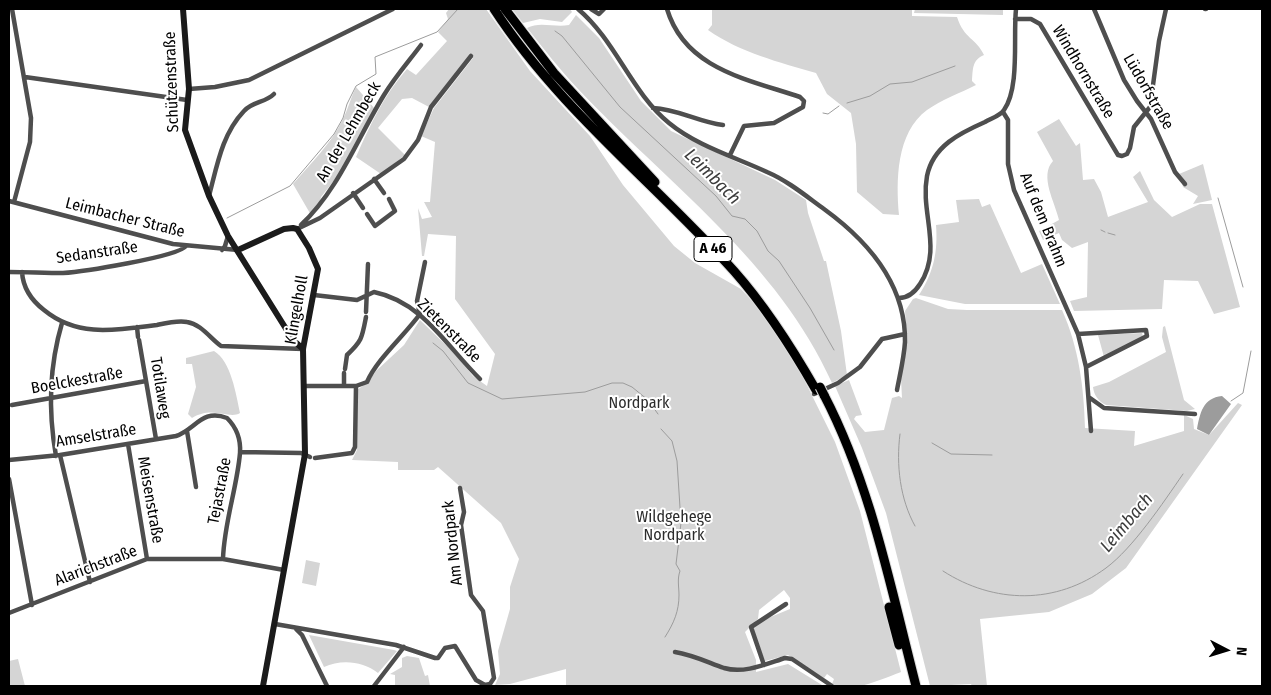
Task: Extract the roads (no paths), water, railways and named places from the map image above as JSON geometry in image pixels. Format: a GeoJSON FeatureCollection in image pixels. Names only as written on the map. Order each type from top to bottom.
{"type":"FeatureCollection","features":[{"type":"Feature","properties":{"kind":"highway","name":"A 46"},"geometry":{"type":"LineString","coordinates":[[494,9],[517,34],[589,126],[695,229],[734,272],[782,334],[819,393],[854,465],[867,503],[916,686]]}},
{"type":"Feature","properties":{"kind":"highway","name":"A 46"},"geometry":{"type":"LineString","coordinates":[[505,9],[517,34]]}},
{"type":"Feature","properties":{"kind":"highway","name":"A 46"},"geometry":{"type":"LineString","coordinates":[[819,393],[844,455],[860,502],[909,686]]}},
{"type":"Feature","properties":{"kind":"street"},"geometry":{"type":"LineString","coordinates":[[11,202],[31,130],[25,77],[12,9]]}},
{"type":"Feature","properties":{"kind":"street","name":"Schützenstraße"},"geometry":{"type":"LineString","coordinates":[[183,9],[189,89],[185,130],[210,196],[228,236],[293,340],[303,350]]}},
{"type":"Feature","properties":{"kind":"street"},"geometry":{"type":"LineString","coordinates":[[189,89],[215,87],[249,80],[393,9]]}},
{"type":"Feature","properties":{"kind":"street"},"geometry":{"type":"LineString","coordinates":[[578,9],[602,33],[653,108],[682,132],[782,179],[851,230],[880,261],[899,298],[905,334],[897,390]]}},
{"type":"Feature","properties":{"kind":"street"},"geometry":{"type":"LineString","coordinates":[[591,9],[599,14],[604,9]]}},
{"type":"Feature","properties":{"kind":"street"},"geometry":{"type":"LineString","coordinates":[[667,9],[680,38],[690,50],[702,59],[744,79],[800,97],[804,102],[803,107],[774,123],[744,126],[730,155]]}},
{"type":"Feature","properties":{"kind":"street"},"geometry":{"type":"LineString","coordinates":[[899,298],[911,294],[916,289],[930,259],[931,231],[926,186],[931,165],[939,151],[962,132],[1003,112],[1012,88],[1016,9]]}},
{"type":"Feature","properties":{"kind":"street","name":"Lüdorfstraße"},"geometry":{"type":"LineString","coordinates":[[1094,9],[1124,80],[1147,113],[1175,172],[1185,184]]}},
{"type":"Feature","properties":{"kind":"street"},"geometry":{"type":"LineString","coordinates":[[1147,113],[1150,107],[1158,41],[1166,9]]}},
{"type":"Feature","properties":{"kind":"street","name":"Windhornstraße"},"geometry":{"type":"LineString","coordinates":[[1015,19],[1031,20],[1040,24],[1118,155],[1127,154],[1134,127],[1147,113]]}},
{"type":"Feature","properties":{"kind":"street","name":"An der Lehmbeck"},"geometry":{"type":"LineString","coordinates":[[296,230],[316,210],[346,167],[384,94],[421,45]]}},
{"type":"Feature","properties":{"kind":"street"},"geometry":{"type":"LineString","coordinates":[[238,250],[284,229],[296,230],[320,218],[406,157],[418,140],[431,107],[472,56]]}},
{"type":"Feature","properties":{"kind":"street"},"geometry":{"type":"LineString","coordinates":[[25,77],[187,100]]}},
{"type":"Feature","properties":{"kind":"street"},"geometry":{"type":"LineString","coordinates":[[210,196],[226,138],[244,110],[253,104],[269,100],[274,94]]}},
{"type":"Feature","properties":{"kind":"street"},"geometry":{"type":"LineString","coordinates":[[653,108],[675,110],[707,122],[722,125]]}},
{"type":"Feature","properties":{"kind":"street","name":"Auf dem Brahm"},"geometry":{"type":"LineString","coordinates":[[1003,112],[1008,120],[1008,164],[1014,190],[1078,334],[1086,367],[1090,398],[1091,431]]}},
{"type":"Feature","properties":{"kind":"street"},"geometry":{"type":"LineString","coordinates":[[374,179],[384,193]]}},
{"type":"Feature","properties":{"kind":"street"},"geometry":{"type":"LineString","coordinates":[[353,193],[363,208]]}},
{"type":"Feature","properties":{"kind":"street"},"geometry":{"type":"LineString","coordinates":[[367,214],[375,226],[395,211],[389,199]]}},
{"type":"Feature","properties":{"kind":"street","name":"Leimbacher Straße"},"geometry":{"type":"LineString","coordinates":[[11,202],[186,246],[238,250]]}},
{"type":"Feature","properties":{"kind":"street","name":"Klingelholl"},"geometry":{"type":"LineString","coordinates":[[263,686],[284,570],[310,456],[303,350],[314,295],[317,263],[296,230]]}},
{"type":"Feature","properties":{"kind":"street"},"geometry":{"type":"LineString","coordinates":[[222,250],[226,246],[228,236],[248,244]]}},
{"type":"Feature","properties":{"kind":"street","name":"Sedanstraße"},"geometry":{"type":"LineString","coordinates":[[9,272],[64,273],[173,254],[186,246]]}},
{"type":"Feature","properties":{"kind":"street"},"geometry":{"type":"LineString","coordinates":[[304,386],[356,386],[367,382],[372,370],[401,340],[420,314],[417,301],[425,262]]}},
{"type":"Feature","properties":{"kind":"street"},"geometry":{"type":"LineString","coordinates":[[344,385],[347,355],[356,348],[363,333],[366,314],[368,264]]}},
{"type":"Feature","properties":{"kind":"street"},"geometry":{"type":"LineString","coordinates":[[22,272],[22,282],[31,297],[42,309],[62,323],[88,330],[186,321],[201,328],[221,346],[303,350]]}},
{"type":"Feature","properties":{"kind":"street","name":"Zietenstraße"},"geometry":{"type":"LineString","coordinates":[[314,295],[357,300],[374,292],[387,295],[420,314],[453,347],[480,379]]}},
{"type":"Feature","properties":{"kind":"street"},"geometry":{"type":"LineString","coordinates":[[62,323],[55,352],[50,398],[58,456],[90,582]]}},
{"type":"Feature","properties":{"kind":"street","name":"Totilaweg"},"geometry":{"type":"LineString","coordinates":[[137,327],[156,439]]}},
{"type":"Feature","properties":{"kind":"street"},"geometry":{"type":"LineString","coordinates":[[1078,334],[1146,330],[1147,336],[1086,367]]}},
{"type":"Feature","properties":{"kind":"street"},"geometry":{"type":"LineString","coordinates":[[819,393],[838,383],[860,367],[882,339],[905,334]]}},
{"type":"Feature","properties":{"kind":"street","name":"Boelckestraße"},"geometry":{"type":"LineString","coordinates":[[12,405],[146,381]]}},
{"type":"Feature","properties":{"kind":"street"},"geometry":{"type":"LineString","coordinates":[[240,452],[310,456],[352,453],[355,447],[356,386]]}},
{"type":"Feature","properties":{"kind":"street"},"geometry":{"type":"LineString","coordinates":[[1090,398],[1104,408],[1195,414]]}},
{"type":"Feature","properties":{"kind":"street","name":"Tejastraße"},"geometry":{"type":"LineString","coordinates":[[187,431],[201,418],[210,415],[222,416],[231,422],[236,430],[240,452],[224,538],[223,559]]}},
{"type":"Feature","properties":{"kind":"street"},"geometry":{"type":"LineString","coordinates":[[187,431],[196,487]]}},
{"type":"Feature","properties":{"kind":"street","name":"Amselstraße"},"geometry":{"type":"LineString","coordinates":[[9,460],[58,456],[176,436],[187,431]]}},
{"type":"Feature","properties":{"kind":"street","name":"Meisenstraße"},"geometry":{"type":"LineString","coordinates":[[128,444],[147,559]]}},
{"type":"Feature","properties":{"kind":"street"},"geometry":{"type":"LineString","coordinates":[[9,479],[32,604]]}},
{"type":"Feature","properties":{"kind":"street","name":"Am Nordpark"},"geometry":{"type":"LineString","coordinates":[[404,648],[438,658],[442,650],[455,646],[476,680],[485,685],[493,681],[483,612],[472,595],[461,525],[464,512],[460,488]]}},
{"type":"Feature","properties":{"kind":"street","name":"Alarichstraße"},"geometry":{"type":"LineString","coordinates":[[9,613],[147,559],[223,559],[284,570]]}},
{"type":"Feature","properties":{"kind":"street"},"geometry":{"type":"LineString","coordinates":[[764,664],[751,627],[786,604]]}},
{"type":"Feature","properties":{"kind":"street"},"geometry":{"type":"LineString","coordinates":[[274,624],[404,648],[374,686]]}},
{"type":"Feature","properties":{"kind":"street"},"geometry":{"type":"LineString","coordinates":[[295,628],[302,635],[328,686]]}},
{"type":"Feature","properties":{"kind":"street"},"geometry":{"type":"LineString","coordinates":[[675,652],[696,656],[724,668],[734,670],[750,669],[785,658],[792,659],[832,686]]}},
{"type":"Feature","properties":{"kind":"waterway","name":"Leimbach"},"geometry":{"type":"LineString","coordinates":[[227,218],[290,186],[334,134],[343,118],[347,104],[356,86],[376,74],[375,57],[437,32],[458,9]]}},
{"type":"Feature","properties":{"kind":"waterway","name":"Leimbach"},"geometry":{"type":"LineString","coordinates":[[555,31],[562,36],[620,107],[716,196],[732,216],[745,219],[757,231],[768,251],[779,261],[810,308],[834,350]]}},
{"type":"Feature","properties":{"kind":"waterway"},"geometry":{"type":"LineString","coordinates":[[847,103],[870,96],[890,84],[912,82],[955,66]]}},
{"type":"Feature","properties":{"kind":"waterway"},"geometry":{"type":"LineString","coordinates":[[823,113],[828,114],[839,106]]}},
{"type":"Feature","properties":{"kind":"waterway","name":"Leimbach"},"geometry":{"type":"LineString","coordinates":[[1218,198],[1243,287]]}},
{"type":"Feature","properties":{"kind":"waterway"},"geometry":{"type":"LineString","coordinates":[[1101,230],[1105,232]]}},
{"type":"Feature","properties":{"kind":"waterway"},"geometry":{"type":"LineString","coordinates":[[1108,233],[1115,235]]}},
{"type":"Feature","properties":{"kind":"waterway"},"geometry":{"type":"LineString","coordinates":[[433,343],[443,351],[468,383],[502,399],[585,392],[612,383],[623,383],[632,387],[648,400],[658,414]]}},
{"type":"Feature","properties":{"kind":"waterway","name":"Leimbach"},"geometry":{"type":"LineString","coordinates":[[1231,401],[1243,393],[1251,351]]}},
{"type":"Feature","properties":{"kind":"waterway"},"geometry":{"type":"LineString","coordinates":[[661,429],[672,441],[677,461],[681,523],[676,564],[680,571],[678,606],[673,622],[665,637]]}},
{"type":"Feature","properties":{"kind":"waterway","name":"Leimbach"},"geometry":{"type":"LineString","coordinates":[[900,434],[900,482],[906,505],[915,526]]}},
{"type":"Feature","properties":{"kind":"waterway"},"geometry":{"type":"LineString","coordinates":[[932,443],[951,454],[992,455]]}},
{"type":"Feature","properties":{"kind":"waterway","name":"Leimbach"},"geometry":{"type":"LineString","coordinates":[[943,571],[983,590],[1004,594],[1025,596],[1067,589],[1087,580],[1106,568],[1127,549],[1183,474]]}},
{"type":"Feature","properties":{"kind":"park label","name":"Nordpark"},"geometry":{"type":"Point","coordinates":[639,404]}},
{"type":"Feature","properties":{"kind":"park label","name":"Wildgehege Nordpark"},"geometry":{"type":"Point","coordinates":[674,527]}}]}
